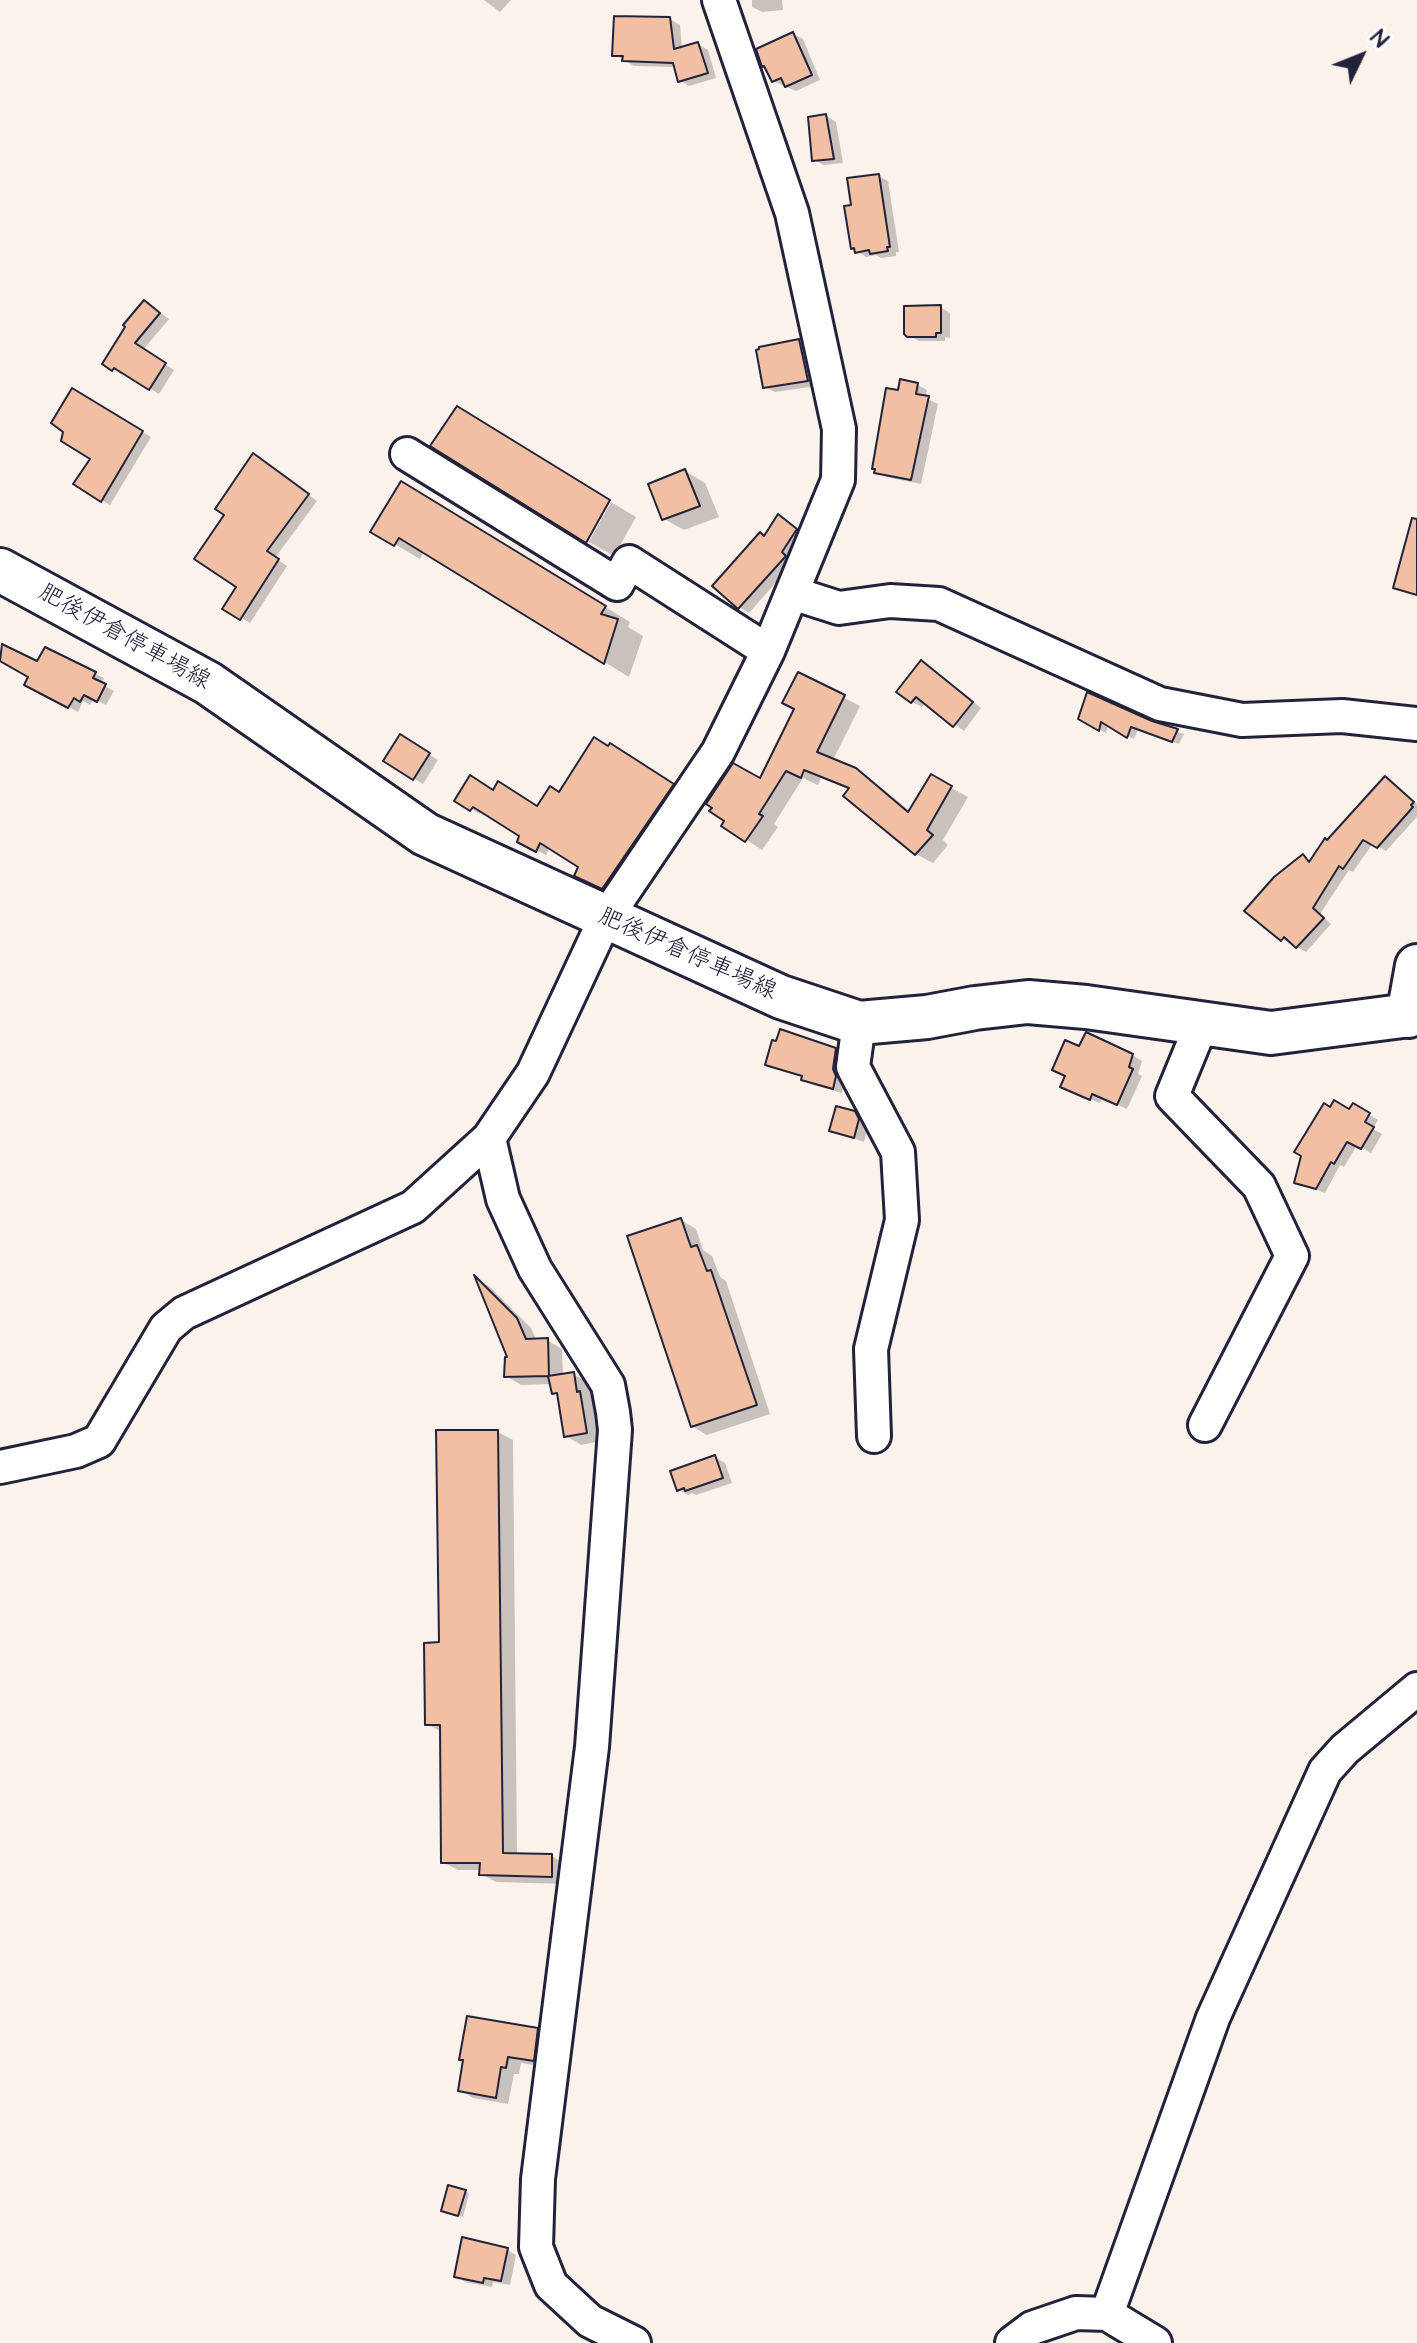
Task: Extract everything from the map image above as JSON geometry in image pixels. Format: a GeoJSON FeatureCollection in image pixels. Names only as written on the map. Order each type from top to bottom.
{"type":"FeatureCollection","features":[{"type":"Feature","properties":{"kind":"main road","name":"肥後伊倉停車場線"},"geometry":{"type":"LineString","coordinates":[[0,570],[208,683],[425,834],[781,997],[859,1023],[1028,1002],[1271,1033],[1412,1015],[1417,966]]}},
{"type":"Feature","properties":{"kind":"street"},"geometry":{"type":"LineString","coordinates":[[0,1467],[76,1451],[99,1441],[166,1328],[184,1313],[413,1207],[489,1138],[533,1073],[605,919],[718,752],[768,651],[838,480],[839,429],[792,213],[719,0]]}},
{"type":"Feature","properties":{"kind":"street"},"geometry":{"type":"LineString","coordinates":[[407,454],[617,584],[629,562],[768,651]]}},
{"type":"Feature","properties":{"kind":"street"},"geometry":{"type":"LineString","coordinates":[[792,593],[839,608],[890,601],[939,604],[1160,704],[1242,720],[1342,716],[1417,724]]}},
{"type":"Feature","properties":{"kind":"street"},"geometry":{"type":"LineString","coordinates":[[859,1023],[853,1067],[898,1152],[902,1220],[871,1349],[874,1436]]}},
{"type":"Feature","properties":{"kind":"street"},"geometry":{"type":"LineString","coordinates":[[1202,1023],[1172,1096],[1259,1186],[1292,1256],[1205,1425]]}},
{"type":"Feature","properties":{"kind":"street"},"geometry":{"type":"LineString","coordinates":[[489,1138],[503,1199],[535,1269],[608,1385],[613,1412],[615,1430],[592,1747],[538,2179],[536,2247],[551,2285],[590,2321],[634,2343]]}},
{"type":"Feature","properties":{"kind":"street"},"geometry":{"type":"LineString","coordinates":[[1107,2314],[1213,2018],[1325,1771],[1345,1749],[1417,1689]]}},
{"type":"Feature","properties":{"kind":"street"},"geometry":{"type":"LineString","coordinates":[[1012,2343],[1032,2328],[1076,2313],[1107,2314],[1155,2343]]}},
{"type":"Feature","properties":{"kind":"building"},"geometry":{"type":"Polygon","coordinates":[[[614,16],[670,17],[674,49],[698,42],[708,73],[678,82],[673,63],[622,61],[623,56],[612,56],[614,16]]]}},
{"type":"Feature","properties":{"kind":"building"},"geometry":{"type":"Polygon","coordinates":[[[793,32],[812,75],[785,87],[781,78],[772,82],[762,67],[756,49],[793,32]]]}},
{"type":"Feature","properties":{"kind":"building"},"geometry":{"type":"Polygon","coordinates":[[[826,114],[834,159],[812,161],[808,117],[826,114]]]}},
{"type":"Feature","properties":{"kind":"building"},"geometry":{"type":"Polygon","coordinates":[[[879,174],[890,247],[887,247],[888,251],[855,253],[854,248],[851,249],[844,206],[851,205],[847,178],[879,174]]]}},
{"type":"Feature","properties":{"kind":"building"},"geometry":{"type":"Polygon","coordinates":[[[144,300],[160,313],[135,343],[166,363],[149,390],[102,364],[125,327],[123,325],[144,300]]]}},
{"type":"Feature","properties":{"kind":"building"},"geometry":{"type":"Polygon","coordinates":[[[941,305],[941,333],[936,333],[936,337],[907,337],[904,334],[904,306],[941,305]]]}},
{"type":"Feature","properties":{"kind":"building"},"geometry":{"type":"Polygon","coordinates":[[[799,339],[808,381],[763,388],[756,350],[799,339]]]}},
{"type":"Feature","properties":{"kind":"building"},"geometry":{"type":"Polygon","coordinates":[[[900,379],[918,383],[916,394],[929,396],[911,480],[874,473],[875,469],[872,469],[886,388],[898,390],[900,379]]]}},
{"type":"Feature","properties":{"kind":"building"},"geometry":{"type":"Polygon","coordinates":[[[72,388],[143,431],[101,502],[73,484],[90,459],[61,441],[63,432],[51,423],[72,388]]]}},
{"type":"Feature","properties":{"kind":"building"},"geometry":{"type":"Polygon","coordinates":[[[457,406],[610,500],[586,543],[430,446],[457,406]]]}},
{"type":"Feature","properties":{"kind":"building"},"geometry":{"type":"Polygon","coordinates":[[[253,453],[309,494],[267,551],[279,559],[240,620],[222,609],[236,587],[194,559],[224,515],[215,509],[253,453]]]}},
{"type":"Feature","properties":{"kind":"building"},"geometry":{"type":"Polygon","coordinates":[[[685,469],[700,506],[662,520],[648,484],[685,469]]]}},
{"type":"Feature","properties":{"kind":"building"},"geometry":{"type":"Polygon","coordinates":[[[401,481],[606,606],[601,614],[618,619],[604,664],[399,538],[394,546],[370,532],[401,481]]]}},
{"type":"Feature","properties":{"kind":"building"},"geometry":{"type":"Polygon","coordinates":[[[778,514],[797,529],[782,552],[786,556],[738,609],[712,586],[760,532],[764,536],[778,514]]]}},
{"type":"Feature","properties":{"kind":"building"},"geometry":{"type":"Polygon","coordinates":[[[1412,518],[1417,519],[1417,595],[1393,588],[1412,518]]]}},
{"type":"Feature","properties":{"kind":"building"},"geometry":{"type":"Polygon","coordinates":[[[2,644],[37,661],[45,647],[96,672],[93,678],[106,684],[97,702],[84,695],[80,702],[74,698],[68,708],[24,685],[28,677],[0,661],[2,644]]]}},
{"type":"Feature","properties":{"kind":"building"},"geometry":{"type":"Polygon","coordinates":[[[921,660],[973,702],[953,727],[916,697],[911,703],[896,692],[921,660]]]}},
{"type":"Feature","properties":{"kind":"building"},"geometry":{"type":"Polygon","coordinates":[[[798,672],[845,695],[817,752],[856,768],[908,812],[931,774],[952,786],[927,830],[933,835],[915,855],[843,796],[849,788],[804,770],[801,778],[786,771],[759,814],[763,816],[745,842],[721,826],[724,821],[709,811],[712,808],[706,804],[733,763],[760,778],[794,709],[782,703],[798,672]]]}},
{"type":"Feature","properties":{"kind":"building"},"geometry":{"type":"Polygon","coordinates":[[[1087,692],[1178,729],[1172,742],[1131,727],[1127,738],[1101,722],[1099,731],[1078,719],[1087,692]]]}},
{"type":"Feature","properties":{"kind":"building"},"geometry":{"type":"Polygon","coordinates":[[[400,734],[430,753],[413,780],[383,761],[400,734]]]}},
{"type":"Feature","properties":{"kind":"building"},"geometry":{"type":"Polygon","coordinates":[[[594,737],[608,746],[610,743],[674,784],[602,889],[574,876],[578,867],[540,843],[536,852],[517,842],[519,836],[473,807],[470,811],[454,801],[470,775],[493,790],[498,781],[537,806],[550,786],[559,792],[594,737]]]}},
{"type":"Feature","properties":{"kind":"building"},"geometry":{"type":"Polygon","coordinates":[[[1385,776],[1414,802],[1413,807],[1377,848],[1363,840],[1343,869],[1339,866],[1313,908],[1324,918],[1296,948],[1284,937],[1281,941],[1244,911],[1274,877],[1303,854],[1309,862],[1325,838],[1327,840],[1385,776]]]}},
{"type":"Feature","properties":{"kind":"building"},"geometry":{"type":"Polygon","coordinates":[[[780,1029],[836,1048],[833,1089],[765,1065],[772,1040],[776,1041],[780,1029]]]}},
{"type":"Feature","properties":{"kind":"building"},"geometry":{"type":"Polygon","coordinates":[[[1086,1032],[1133,1054],[1129,1067],[1133,1069],[1117,1105],[1092,1094],[1090,1100],[1060,1087],[1065,1076],[1052,1070],[1065,1040],[1079,1046],[1086,1032]]]}},
{"type":"Feature","properties":{"kind":"building"},"geometry":{"type":"Polygon","coordinates":[[[1334,1100],[1349,1109],[1353,1103],[1370,1113],[1365,1122],[1374,1127],[1361,1149],[1347,1142],[1316,1189],[1294,1183],[1301,1156],[1294,1152],[1324,1103],[1330,1107],[1334,1100]]]}},
{"type":"Feature","properties":{"kind":"building"},"geometry":{"type":"Polygon","coordinates":[[[836,1106],[855,1111],[859,1119],[854,1138],[829,1131],[836,1106]]]}},
{"type":"Feature","properties":{"kind":"building"},"geometry":{"type":"Polygon","coordinates":[[[681,1218],[691,1247],[697,1245],[707,1271],[711,1270],[757,1405],[691,1427],[627,1236],[681,1218]]]}},
{"type":"Feature","properties":{"kind":"building"},"geometry":{"type":"Polygon","coordinates":[[[474,1275],[517,1318],[526,1339],[548,1338],[549,1376],[504,1377],[507,1357],[474,1275]]]}},
{"type":"Feature","properties":{"kind":"building"},"geometry":{"type":"Polygon","coordinates":[[[574,1372],[587,1433],[564,1437],[557,1393],[552,1394],[548,1376],[574,1372]]]}},
{"type":"Feature","properties":{"kind":"building"},"geometry":{"type":"Polygon","coordinates":[[[436,1430],[498,1430],[503,1853],[552,1854],[552,1877],[479,1875],[480,1863],[441,1863],[440,1725],[425,1725],[424,1643],[439,1642],[436,1430]]]}},
{"type":"Feature","properties":{"kind":"building"},"geometry":{"type":"Polygon","coordinates":[[[715,1455],[723,1478],[677,1491],[670,1471],[715,1455]]]}},
{"type":"Feature","properties":{"kind":"building"},"geometry":{"type":"Polygon","coordinates":[[[467,2016],[538,2028],[534,2061],[508,2057],[506,2068],[501,2067],[496,2098],[458,2091],[463,2060],[459,2060],[467,2016]]]}},
{"type":"Feature","properties":{"kind":"building"},"geometry":{"type":"Polygon","coordinates":[[[448,2185],[466,2190],[458,2216],[441,2211],[448,2185]]]}},
{"type":"Feature","properties":{"kind":"building"},"geometry":{"type":"Polygon","coordinates":[[[462,2237],[508,2248],[501,2281],[484,2278],[483,2283],[454,2277],[462,2237]]]}}]}
